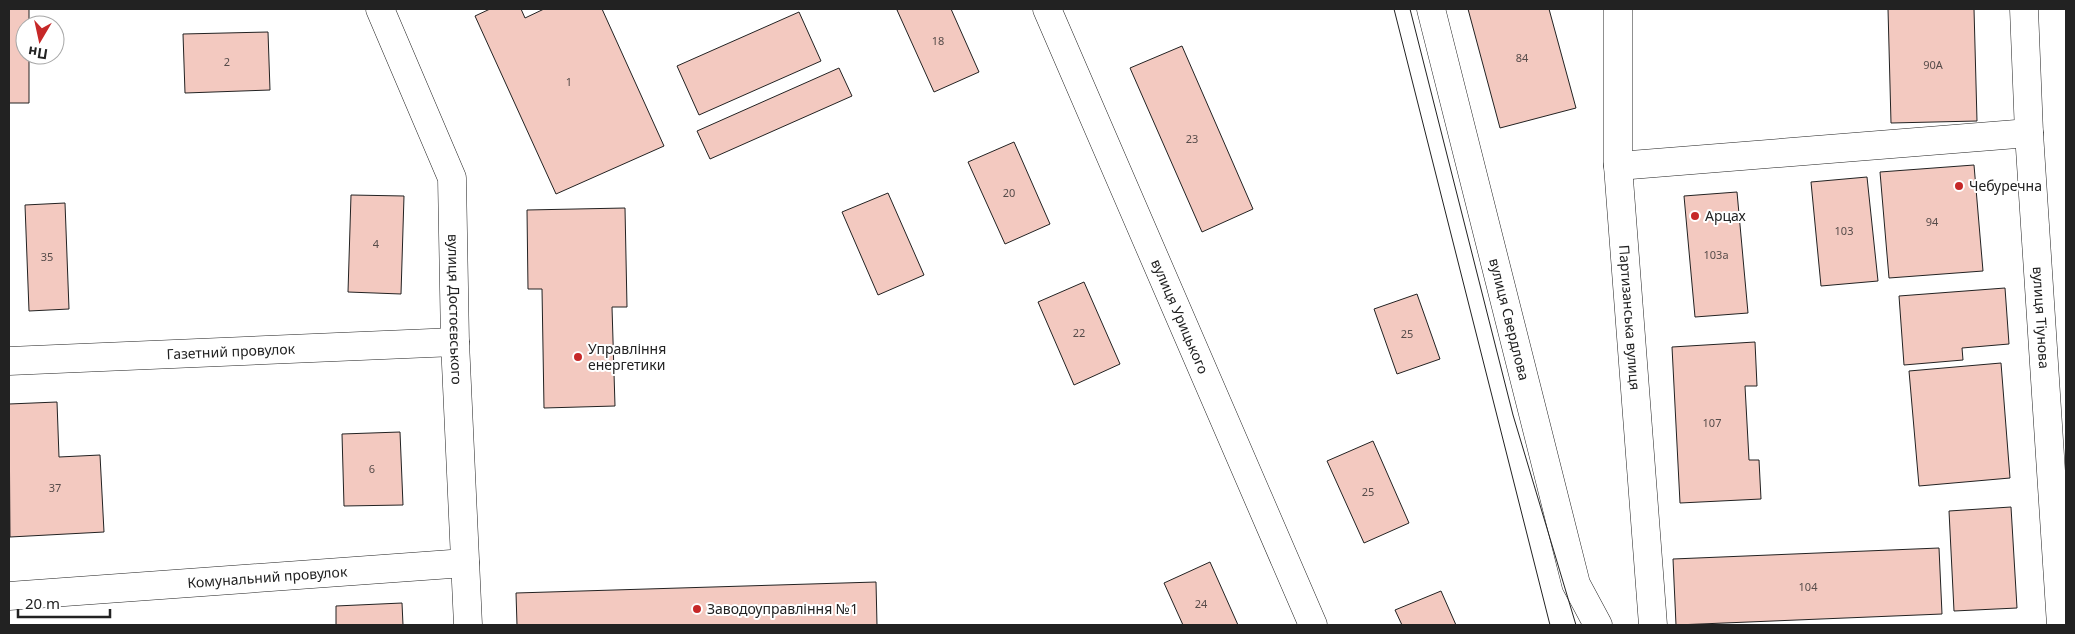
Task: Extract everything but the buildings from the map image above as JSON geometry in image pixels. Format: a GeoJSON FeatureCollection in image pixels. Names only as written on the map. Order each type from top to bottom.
{"type":"FeatureCollection","features":[{"type":"Feature","properties":{"kind":"street","name":"вулиця Достоєвського"},"geometry":{"type":"LineString","coordinates":[[380,9],[452,178],[455,342],[468,625]]}},
{"type":"Feature","properties":{"kind":"street","name":"вулиця Урицького"},"geometry":{"type":"LineString","coordinates":[[1047,9],[1313,625]]}},
{"type":"Feature","properties":{"kind":"street","name":"вулиця Свердлова"},"geometry":{"type":"LineString","coordinates":[[1431,9],[1576,584],[1598,625]]}},
{"type":"Feature","properties":{"kind":"street","name":"Партизанська вулиця"},"geometry":{"type":"LineString","coordinates":[[1618,9],[1618,166],[1653,625]]}},
{"type":"Feature","properties":{"kind":"street","name":"вулиця Тіунова"},"geometry":{"type":"LineString","coordinates":[[2024,9],[2029,133],[2060,625]]}},
{"type":"Feature","properties":{"kind":"street"},"geometry":{"type":"LineString","coordinates":[[1618,166],[2029,133]]}},
{"type":"Feature","properties":{"kind":"street","name":"Газетний провулок"},"geometry":{"type":"LineString","coordinates":[[9,360],[455,342]]}},
{"type":"Feature","properties":{"kind":"street","name":"Комунальний провулок"},"geometry":{"type":"LineString","coordinates":[[9,596],[465,563]]}},
{"type":"Feature","properties":{"kind":"tram line"},"geometry":{"type":"LineString","coordinates":[[1394,9],[1550,625]]}},
{"type":"Feature","properties":{"kind":"tram line"},"geometry":{"type":"LineString","coordinates":[[1410,9],[1513,415],[1576,625]]}},
{"type":"Feature","properties":{"kind":"place","name":"Чебуречна"},"geometry":{"type":"Point","coordinates":[1959,186]}},
{"type":"Feature","properties":{"kind":"place","name":"Арцах"},"geometry":{"type":"Point","coordinates":[1695,216]}},
{"type":"Feature","properties":{"kind":"place","name":"Управління енергетики"},"geometry":{"type":"Point","coordinates":[578,357]}},
{"type":"Feature","properties":{"kind":"place","name":"Заводоуправління №1"},"geometry":{"type":"Point","coordinates":[697,609]}}]}
